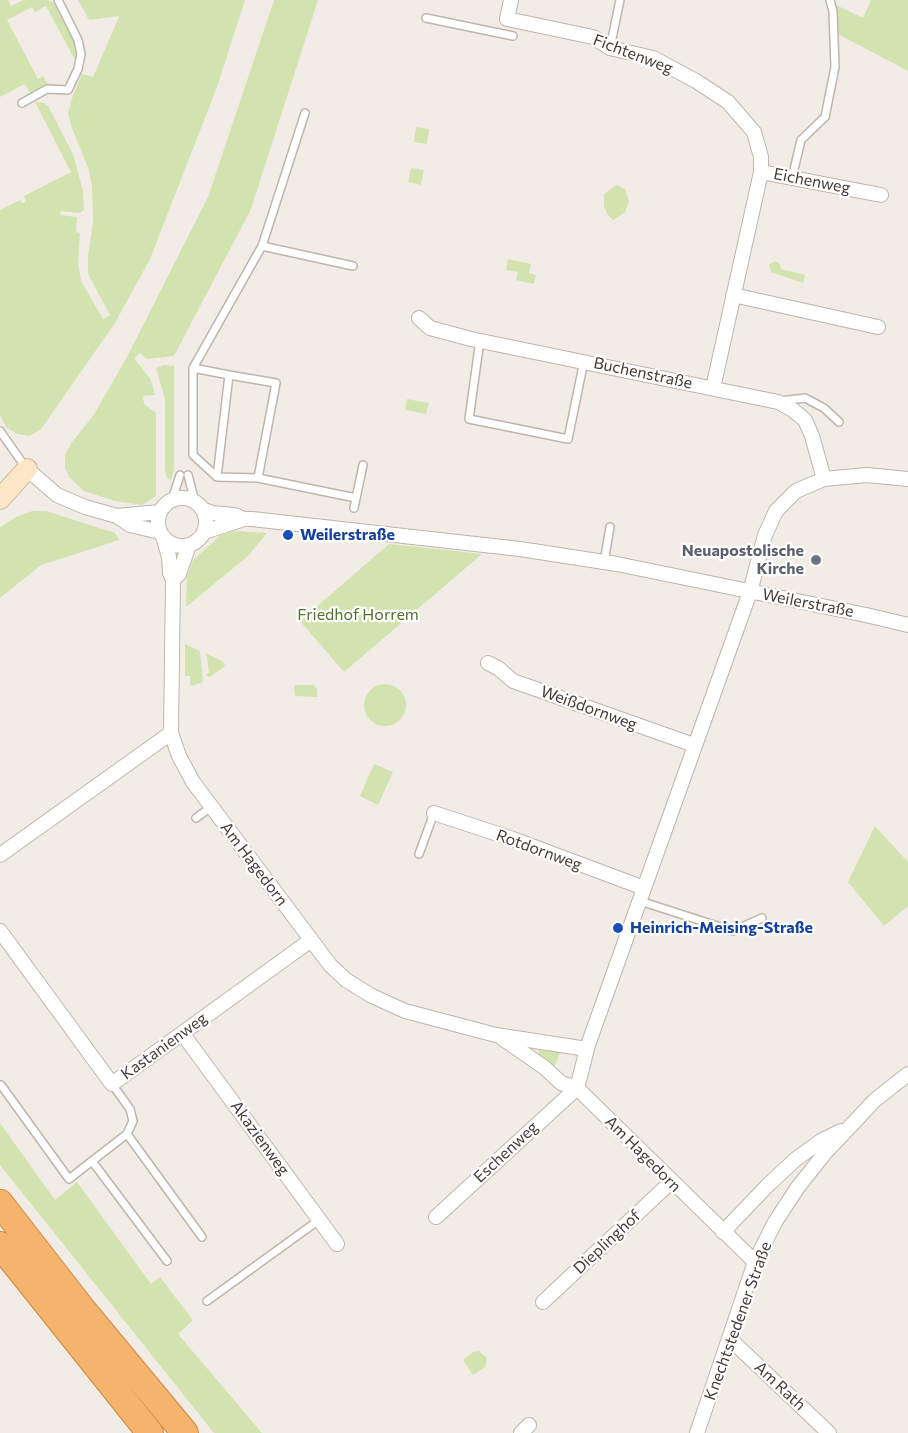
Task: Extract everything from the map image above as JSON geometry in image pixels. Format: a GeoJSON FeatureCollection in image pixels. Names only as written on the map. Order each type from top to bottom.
{"type":"FeatureCollection","features":[{"type":"Feature","properties":{"kind":"highway"},"geometry":{"type":"LineString","coordinates":[[0,1203],[83,1310],[185,1433]]}},
{"type":"Feature","properties":{"kind":"highway"},"geometry":{"type":"LineString","coordinates":[[0,1245],[150,1433]]}},
{"type":"Feature","properties":{"kind":"main road"},"geometry":{"type":"LineString","coordinates":[[0,499],[27,469]]}},
{"type":"Feature","properties":{"kind":"street","name":"Fichtenweg"},"geometry":{"type":"LineString","coordinates":[[511,0],[507,19],[593,37],[610,48],[653,58],[696,81],[728,102],[753,132],[761,157],[761,172]]}},
{"type":"Feature","properties":{"kind":"street","name":"Eichenweg"},"geometry":{"type":"LineString","coordinates":[[713,388],[761,172],[881,195]]}},
{"type":"Feature","properties":{"kind":"street"},"geometry":{"type":"LineString","coordinates":[[733,295],[878,327]]}},
{"type":"Feature","properties":{"kind":"street","name":"Buchenstraße"},"geometry":{"type":"LineString","coordinates":[[419,318],[430,328],[480,340],[778,402],[805,420],[815,443],[824,479]]}},
{"type":"Feature","properties":{"kind":"street"},"geometry":{"type":"LineString","coordinates":[[27,469],[57,495],[85,507],[117,516],[130,525],[161,534],[175,545],[189,545],[201,537],[206,524],[199,505],[184,498],[172,500],[160,512],[158,525],[161,534]]}},
{"type":"Feature","properties":{"kind":"street"},"geometry":{"type":"LineString","coordinates":[[577,1088],[586,1049],[750,592],[765,535],[777,511],[796,491],[824,479],[867,475],[908,479]]}},
{"type":"Feature","properties":{"kind":"street","name":"Weilerstraße"},"geometry":{"type":"LineString","coordinates":[[199,505],[212,513],[234,515],[244,519],[439,540],[604,562],[908,625]]}},
{"type":"Feature","properties":{"kind":"street"},"geometry":{"type":"LineString","coordinates":[[117,516],[160,512]]}},
{"type":"Feature","properties":{"kind":"street","name":"Weilerstraße"},"geometry":{"type":"LineString","coordinates":[[204,532],[244,519]]}},
{"type":"Feature","properties":{"kind":"street","name":"Am Hagedorn"},"geometry":{"type":"LineString","coordinates":[[161,534],[169,557],[173,580],[171,733],[179,756],[193,782],[310,940],[346,980],[372,996],[405,1011],[496,1035],[586,1049]]}},
{"type":"Feature","properties":{"kind":"street","name":"Am Hagedorn"},"geometry":{"type":"LineString","coordinates":[[173,580],[179,574],[189,545]]}},
{"type":"Feature","properties":{"kind":"street","name":"Weißdornweg"},"geometry":{"type":"LineString","coordinates":[[488,663],[513,681],[694,745]]}},
{"type":"Feature","properties":{"kind":"street"},"geometry":{"type":"LineString","coordinates":[[0,855],[171,733]]}},
{"type":"Feature","properties":{"kind":"street","name":"Rotdornweg"},"geometry":{"type":"LineString","coordinates":[[434,813],[524,843],[642,895]]}},
{"type":"Feature","properties":{"kind":"street","name":"Kastanienweg"},"geometry":{"type":"LineString","coordinates":[[0,931],[112,1084],[310,940]]}},
{"type":"Feature","properties":{"kind":"street","name":"Akazienweg"},"geometry":{"type":"LineString","coordinates":[[182,1033],[337,1244]]}},
{"type":"Feature","properties":{"kind":"street","name":"Am Hagedorn"},"geometry":{"type":"LineString","coordinates":[[496,1035],[526,1054],[561,1083],[577,1088],[755,1262]]}},
{"type":"Feature","properties":{"kind":"street","name":"Knechtstedener Straße"},"geometry":{"type":"LineString","coordinates":[[697,1433],[755,1262],[775,1222],[825,1152],[875,1100],[908,1074]]}},
{"type":"Feature","properties":{"kind":"street","name":"Eschenweg"},"geometry":{"type":"LineString","coordinates":[[436,1217],[577,1088]]}},
{"type":"Feature","properties":{"kind":"street","name":"Knechtstedener Straße"},"geometry":{"type":"LineString","coordinates":[[723,1232],[796,1159],[821,1141],[850,1126]]}},
{"type":"Feature","properties":{"kind":"street","name":"Dieplinghof"},"geometry":{"type":"LineString","coordinates":[[543,1302],[671,1182]]}},
{"type":"Feature","properties":{"kind":"street","name":"Am Rath"},"geometry":{"type":"LineString","coordinates":[[730,1339],[829,1433]]}},
{"type":"Feature","properties":{"kind":"lane"},"geometry":{"type":"LineString","coordinates":[[22,103],[47,89],[68,90],[78,69],[81,54],[78,40],[58,0]]}},
{"type":"Feature","properties":{"kind":"lane"},"geometry":{"type":"LineString","coordinates":[[610,48],[620,0]]}},
{"type":"Feature","properties":{"kind":"lane"},"geometry":{"type":"LineString","coordinates":[[792,177],[801,140],[825,117],[835,67],[833,12],[830,0]]}},
{"type":"Feature","properties":{"kind":"lane"},"geometry":{"type":"LineString","coordinates":[[426,18],[513,36]]}},
{"type":"Feature","properties":{"kind":"lane"},"geometry":{"type":"LineString","coordinates":[[305,113],[262,246],[193,368],[193,455],[216,477],[258,478],[356,498]]}},
{"type":"Feature","properties":{"kind":"lane"},"geometry":{"type":"LineString","coordinates":[[262,246],[353,266]]}},
{"type":"Feature","properties":{"kind":"lane"},"geometry":{"type":"LineString","coordinates":[[480,340],[469,418],[568,440],[584,361]]}},
{"type":"Feature","properties":{"kind":"lane"},"geometry":{"type":"LineString","coordinates":[[193,368],[276,383],[258,478]]}},
{"type":"Feature","properties":{"kind":"lane"},"geometry":{"type":"LineString","coordinates":[[216,477],[229,375]]}},
{"type":"Feature","properties":{"kind":"lane"},"geometry":{"type":"LineString","coordinates":[[778,402],[805,398],[824,408],[839,422]]}},
{"type":"Feature","properties":{"kind":"lane"},"geometry":{"type":"LineString","coordinates":[[0,431],[27,469]]}},
{"type":"Feature","properties":{"kind":"lane"},"geometry":{"type":"LineString","coordinates":[[354,508],[363,465]]}},
{"type":"Feature","properties":{"kind":"lane"},"geometry":{"type":"LineString","coordinates":[[172,500],[184,475],[199,505]]}},
{"type":"Feature","properties":{"kind":"lane"},"geometry":{"type":"LineString","coordinates":[[604,562],[610,527]]}},
{"type":"Feature","properties":{"kind":"lane"},"geometry":{"type":"LineString","coordinates":[[196,818],[212,807]]}},
{"type":"Feature","properties":{"kind":"lane"},"geometry":{"type":"LineString","coordinates":[[419,854],[434,813]]}},
{"type":"Feature","properties":{"kind":"lane"},"geometry":{"type":"LineString","coordinates":[[642,895],[733,932],[762,918]]}},
{"type":"Feature","properties":{"kind":"lane"},"geometry":{"type":"LineString","coordinates":[[1,1085],[69,1179],[127,1134],[133,1121],[130,1109],[112,1084]]}},
{"type":"Feature","properties":{"kind":"lane"},"geometry":{"type":"LineString","coordinates":[[127,1134],[202,1237]]}},
{"type":"Feature","properties":{"kind":"lane"},"geometry":{"type":"LineString","coordinates":[[92,1161],[167,1261]]}},
{"type":"Feature","properties":{"kind":"lane"},"geometry":{"type":"LineString","coordinates":[[207,1301],[320,1219]]}},
{"type":"Feature","properties":{"kind":"green space"},"geometry":{"type":"Polygon","coordinates":[[[0,0],[8,0],[11,6],[23,0],[53,2],[73,39],[76,51],[75,60],[46,6],[35,12],[32,7],[7,20],[38,79],[43,76],[48,84],[30,93],[25,84],[0,97],[0,0]]]}},
{"type":"Feature","properties":{"kind":"green space"},"geometry":{"type":"Polygon","coordinates":[[[78,0],[245,0],[217,87],[150,259],[115,323],[41,429],[30,436],[17,434],[6,427],[0,415],[0,210],[20,200],[23,203],[26,201],[24,196],[71,172],[35,102],[48,106],[73,154],[83,191],[84,210],[79,213],[60,211],[59,215],[77,217],[76,232],[80,233],[78,263],[81,281],[103,319],[110,315],[88,274],[93,222],[92,187],[89,170],[68,114],[82,74],[93,77],[119,16],[89,20],[78,0]]]}},
{"type":"Feature","properties":{"kind":"green space"},"geometry":{"type":"Polygon","coordinates":[[[274,0],[318,0],[251,209],[174,356],[147,359],[140,353],[134,358],[151,380],[155,395],[143,396],[144,404],[156,413],[156,496],[142,505],[115,501],[84,491],[69,477],[65,468],[65,455],[72,442],[93,416],[127,357],[208,197],[274,0]]]}},
{"type":"Feature","properties":{"kind":"green space"},"geometry":{"type":"Polygon","coordinates":[[[871,0],[908,0],[908,71],[838,34],[836,5],[863,18],[871,0]]]}},
{"type":"Feature","properties":{"kind":"green space"},"geometry":{"type":"Polygon","coordinates":[[[416,127],[429,129],[427,144],[414,142],[416,127]]]}},
{"type":"Feature","properties":{"kind":"green space"},"geometry":{"type":"Polygon","coordinates":[[[411,168],[424,170],[421,185],[408,182],[411,168]]]}},
{"type":"Feature","properties":{"kind":"green space"},"geometry":{"type":"Polygon","coordinates":[[[616,185],[625,189],[629,201],[625,212],[613,220],[604,207],[604,194],[616,185]]]}},
{"type":"Feature","properties":{"kind":"green space"},"geometry":{"type":"Polygon","coordinates":[[[508,259],[531,264],[529,273],[536,275],[534,284],[516,280],[518,272],[506,270],[508,259]]]}},
{"type":"Feature","properties":{"kind":"green space"},"geometry":{"type":"Polygon","coordinates":[[[775,261],[779,263],[781,269],[805,275],[803,283],[771,272],[769,265],[775,261]]]}},
{"type":"Feature","properties":{"kind":"green space"},"geometry":{"type":"Polygon","coordinates":[[[174,363],[174,469],[171,480],[167,478],[165,469],[165,399],[156,368],[164,365],[173,366],[174,363]]]}},
{"type":"Feature","properties":{"kind":"green space"},"geometry":{"type":"Polygon","coordinates":[[[407,399],[429,403],[426,414],[405,410],[407,399]]]}},
{"type":"Feature","properties":{"kind":"green space"},"geometry":{"type":"Polygon","coordinates":[[[32,511],[46,511],[115,533],[119,540],[41,565],[0,598],[0,527],[32,511]]]}},
{"type":"Feature","properties":{"kind":"green space"},"geometry":{"type":"Polygon","coordinates":[[[234,531],[267,533],[248,556],[186,607],[187,577],[193,560],[221,535],[234,531]]]}},
{"type":"Feature","properties":{"kind":"green space","name":"Friedhof Horrem"},"geometry":{"type":"Polygon","coordinates":[[[389,544],[482,554],[344,672],[300,621],[389,544]]]}},
{"type":"Feature","properties":{"kind":"green space"},"geometry":{"type":"Polygon","coordinates":[[[185,644],[200,651],[203,682],[192,686],[190,676],[185,676],[185,644]]]}},
{"type":"Feature","properties":{"kind":"green space"},"geometry":{"type":"Polygon","coordinates":[[[205,653],[225,664],[210,677],[206,674],[209,673],[205,653]]]}},
{"type":"Feature","properties":{"kind":"green space"},"geometry":{"type":"Polygon","coordinates":[[[385,684],[393,685],[400,690],[405,697],[405,713],[400,720],[393,725],[385,726],[377,725],[370,720],[365,713],[364,705],[365,697],[370,690],[377,685],[385,684]]]}},
{"type":"Feature","properties":{"kind":"green space"},"geometry":{"type":"Polygon","coordinates":[[[314,685],[317,689],[317,697],[295,696],[294,687],[314,685]]]}},
{"type":"Feature","properties":{"kind":"green space"},"geometry":{"type":"Polygon","coordinates":[[[374,764],[393,772],[378,805],[360,796],[374,764]]]}},
{"type":"Feature","properties":{"kind":"green space"},"geometry":{"type":"Polygon","coordinates":[[[875,826],[908,862],[908,906],[884,926],[848,882],[875,826]]]}},
{"type":"Feature","properties":{"kind":"green space"},"geometry":{"type":"Polygon","coordinates":[[[539,1048],[561,1050],[553,1070],[538,1057],[539,1048]]]}},
{"type":"Feature","properties":{"kind":"green space"},"geometry":{"type":"Polygon","coordinates":[[[0,1123],[55,1200],[77,1182],[151,1284],[160,1277],[193,1320],[178,1334],[262,1433],[214,1433],[0,1165],[0,1123]]]}},
{"type":"Feature","properties":{"kind":"green space"},"geometry":{"type":"Polygon","coordinates":[[[479,1351],[487,1358],[485,1367],[473,1375],[463,1360],[473,1352],[479,1351]]]}},
{"type":"Feature","properties":{"kind":"place","name":"Weilerstraße"},"geometry":{"type":"Point","coordinates":[288,535]}},
{"type":"Feature","properties":{"kind":"place","name":"Neuapostolische Kirche"},"geometry":{"type":"Point","coordinates":[816,560]}},
{"type":"Feature","properties":{"kind":"place","name":"Heinrich-Meising-Straße"},"geometry":{"type":"Point","coordinates":[618,928]}}]}
